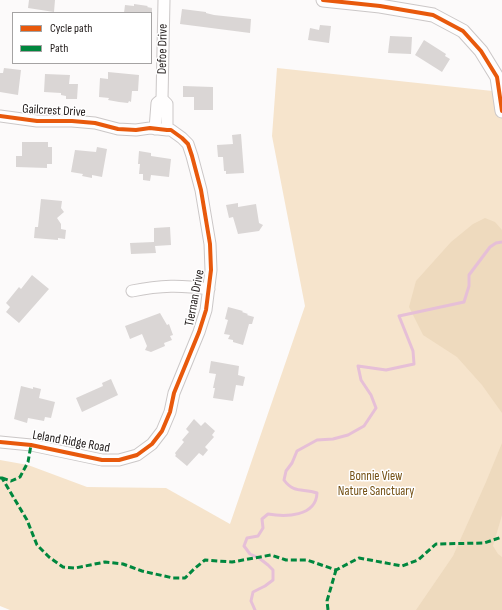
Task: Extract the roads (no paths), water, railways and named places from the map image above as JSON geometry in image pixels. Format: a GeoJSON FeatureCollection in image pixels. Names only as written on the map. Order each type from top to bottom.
{"type":"FeatureCollection","features":[{"type":"Feature","properties":{"kind":"street","name":"Defoe Drive"},"geometry":{"type":"LineString","coordinates":[[164,0],[162,98],[167,104],[167,130]]}},
{"type":"Feature","properties":{"kind":"street"},"geometry":{"type":"LineString","coordinates":[[323,0],[380,6],[433,15],[463,31],[481,51],[500,76],[502,111]]}},
{"type":"Feature","properties":{"kind":"street","name":"Defoe Drive"},"geometry":{"type":"LineString","coordinates":[[155,129],[157,103],[162,98]]}},
{"type":"Feature","properties":{"kind":"street","name":"Gailcrest Drive"},"geometry":{"type":"LineString","coordinates":[[0,116],[37,121],[96,123],[118,129],[155,129]]}},
{"type":"Feature","properties":{"kind":"street","name":"Tiernan Drive"},"geometry":{"type":"LineString","coordinates":[[137,455],[152,444],[162,431],[170,412],[174,393],[199,332],[206,310],[211,270],[207,219],[188,144],[171,130],[155,129]]}},
{"type":"Feature","properties":{"kind":"street"},"geometry":{"type":"LineString","coordinates":[[132,291],[170,285],[185,285],[209,289]]}},
{"type":"Feature","properties":{"kind":"street","name":"Leland Ridge Road"},"geometry":{"type":"LineString","coordinates":[[0,442],[30,445],[102,460],[119,460],[137,455]]}},
{"type":"Feature","properties":{"kind":"waterway"},"geometry":{"type":"LineString","coordinates":[[255,610],[251,601],[253,592],[273,580],[273,570],[259,558],[250,554],[244,546],[247,538],[258,536],[263,528],[262,519],[268,514],[298,514],[306,511],[315,501],[317,493],[295,489],[284,480],[286,471],[292,463],[297,451],[317,440],[333,439],[348,435],[364,426],[376,408],[371,395],[361,380],[358,366],[386,370],[414,364],[413,351],[399,316],[464,302],[469,286],[469,275],[490,247],[496,243],[502,242]]}},
{"type":"Feature","properties":{"kind":"park label","name":"Bonnie View Nature Sanctuary"},"geometry":{"type":"Point","coordinates":[376,484]}}]}
